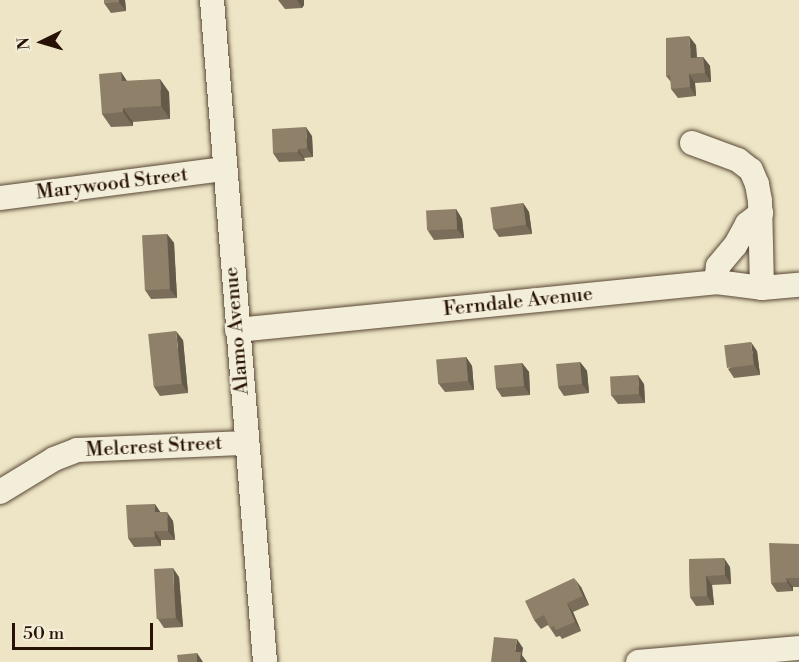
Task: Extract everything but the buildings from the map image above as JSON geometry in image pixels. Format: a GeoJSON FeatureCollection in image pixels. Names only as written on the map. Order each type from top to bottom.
{"type":"FeatureCollection","features":[{"type":"Feature","properties":{"kind":"street","name":"Alamo Avenue"},"geometry":{"type":"LineString","coordinates":[[212,0],[265,662]]}},
{"type":"Feature","properties":{"kind":"street"},"geometry":{"type":"LineString","coordinates":[[692,143],[738,160],[751,170],[757,184],[760,213],[762,288]]}},
{"type":"Feature","properties":{"kind":"street","name":"Marywood Street"},"geometry":{"type":"LineString","coordinates":[[0,198],[224,169]]}},
{"type":"Feature","properties":{"kind":"street"},"geometry":{"type":"LineString","coordinates":[[716,282],[718,266],[735,246],[747,224],[760,213]]}},
{"type":"Feature","properties":{"kind":"street","name":"Ferndale Avenue"},"geometry":{"type":"LineString","coordinates":[[237,330],[716,282],[762,288],[799,285]]}},
{"type":"Feature","properties":{"kind":"street","name":"Melcrest Street"},"geometry":{"type":"LineString","coordinates":[[0,492],[54,459],[77,450],[247,443]]}},
{"type":"Feature","properties":{"kind":"street"},"geometry":{"type":"LineString","coordinates":[[638,662],[799,648]]}}]}
